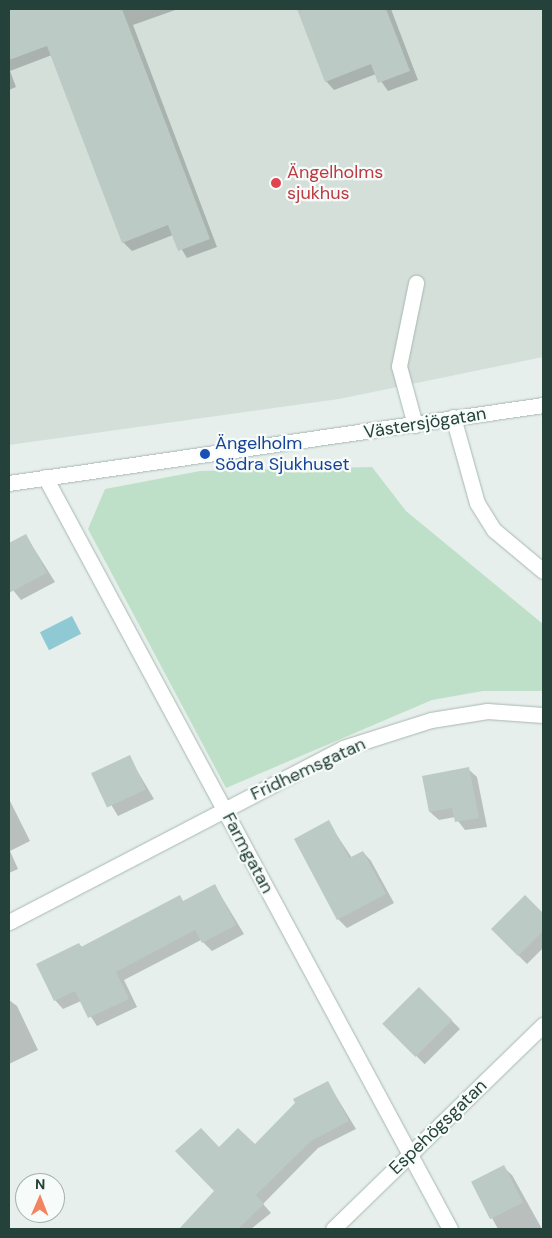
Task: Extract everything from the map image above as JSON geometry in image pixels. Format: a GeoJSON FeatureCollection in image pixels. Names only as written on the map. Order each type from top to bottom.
{"type":"FeatureCollection","features":[{"type":"Feature","properties":{"kind":"street"},"geometry":{"type":"LineString","coordinates":[[415,425],[399,366],[416,283]]}},
{"type":"Feature","properties":{"kind":"street","name":"Västersjögatan"},"geometry":{"type":"LineString","coordinates":[[9,483],[543,405]]}},
{"type":"Feature","properties":{"kind":"street"},"geometry":{"type":"LineString","coordinates":[[453,417],[477,503],[494,530],[543,571]]}},
{"type":"Feature","properties":{"kind":"street","name":"Farmgatan"},"geometry":{"type":"LineString","coordinates":[[45,477],[450,1229]]}},
{"type":"Feature","properties":{"kind":"street","name":"Fridhemsgatan"},"geometry":{"type":"LineString","coordinates":[[9,922],[224,808],[343,748],[431,720],[487,711],[543,715]]}},
{"type":"Feature","properties":{"kind":"street","name":"Espehögsgatan"},"geometry":{"type":"LineString","coordinates":[[333,1229],[543,1025]]}},
{"type":"Feature","properties":{"kind":"shaded area","name":"Ängelholms sjukhus"},"geometry":{"type":"Polygon","coordinates":[[[9,9],[543,9],[543,357],[339,399],[9,445],[9,9]]]}},
{"type":"Feature","properties":{"kind":"green space"},"geometry":{"type":"Polygon","coordinates":[[[372,467],[406,511],[543,624],[543,691],[483,691],[432,700],[226,788],[88,529],[105,489],[200,471],[372,467]]]}},
{"type":"Feature","properties":{"kind":"water"},"geometry":{"type":"Polygon","coordinates":[[[72,616],[81,634],[49,650],[40,632],[72,616]]]}},
{"type":"Feature","properties":{"kind":"building"},"geometry":{"type":"Polygon","coordinates":[[[9,9],[122,9],[210,239],[178,251],[168,225],[122,243],[47,46],[9,60],[9,9]]]}},
{"type":"Feature","properties":{"kind":"building"},"geometry":{"type":"Polygon","coordinates":[[[297,9],[386,9],[410,71],[378,83],[371,64],[325,82],[297,9]]]}},
{"type":"Feature","properties":{"kind":"building"},"geometry":{"type":"Polygon","coordinates":[[[26,534],[47,573],[9,593],[9,543],[26,534]]]}},
{"type":"Feature","properties":{"kind":"building"},"geometry":{"type":"Polygon","coordinates":[[[130,755],[146,789],[107,808],[91,773],[130,755]]]}},
{"type":"Feature","properties":{"kind":"building"},"geometry":{"type":"Polygon","coordinates":[[[469,767],[479,818],[455,822],[452,808],[429,812],[422,776],[469,767]]]}},
{"type":"Feature","properties":{"kind":"building"},"geometry":{"type":"Polygon","coordinates":[[[329,820],[349,858],[363,851],[386,894],[337,920],[294,839],[329,820]]]}},
{"type":"Feature","properties":{"kind":"building"},"geometry":{"type":"Polygon","coordinates":[[[215,884],[236,925],[202,943],[195,930],[116,972],[129,999],[88,1018],[75,991],[54,1001],[36,964],[79,943],[81,947],[180,895],[183,901],[215,884]]]}},
{"type":"Feature","properties":{"kind":"building"},"geometry":{"type":"Polygon","coordinates":[[[525,895],[543,913],[543,931],[518,956],[491,929],[525,895]]]}},
{"type":"Feature","properties":{"kind":"building"},"geometry":{"type":"Polygon","coordinates":[[[419,987],[452,1020],[415,1057],[382,1024],[419,987]]]}},
{"type":"Feature","properties":{"kind":"building"},"geometry":{"type":"Polygon","coordinates":[[[328,1081],[349,1121],[311,1141],[256,1195],[264,1204],[238,1229],[179,1229],[214,1191],[175,1151],[201,1128],[219,1147],[238,1128],[255,1144],[295,1103],[293,1099],[328,1081]]]}},
{"type":"Feature","properties":{"kind":"building"},"geometry":{"type":"Polygon","coordinates":[[[504,1165],[523,1202],[490,1219],[471,1182],[504,1165]]]}},
{"type":"Feature","properties":{"kind":"place","name":"Ängelholms sjukhus"},"geometry":{"type":"Point","coordinates":[276,183]}},
{"type":"Feature","properties":{"kind":"place","name":"Ängelholm Södra Sjukhuset"},"geometry":{"type":"Point","coordinates":[205,454]}}]}
